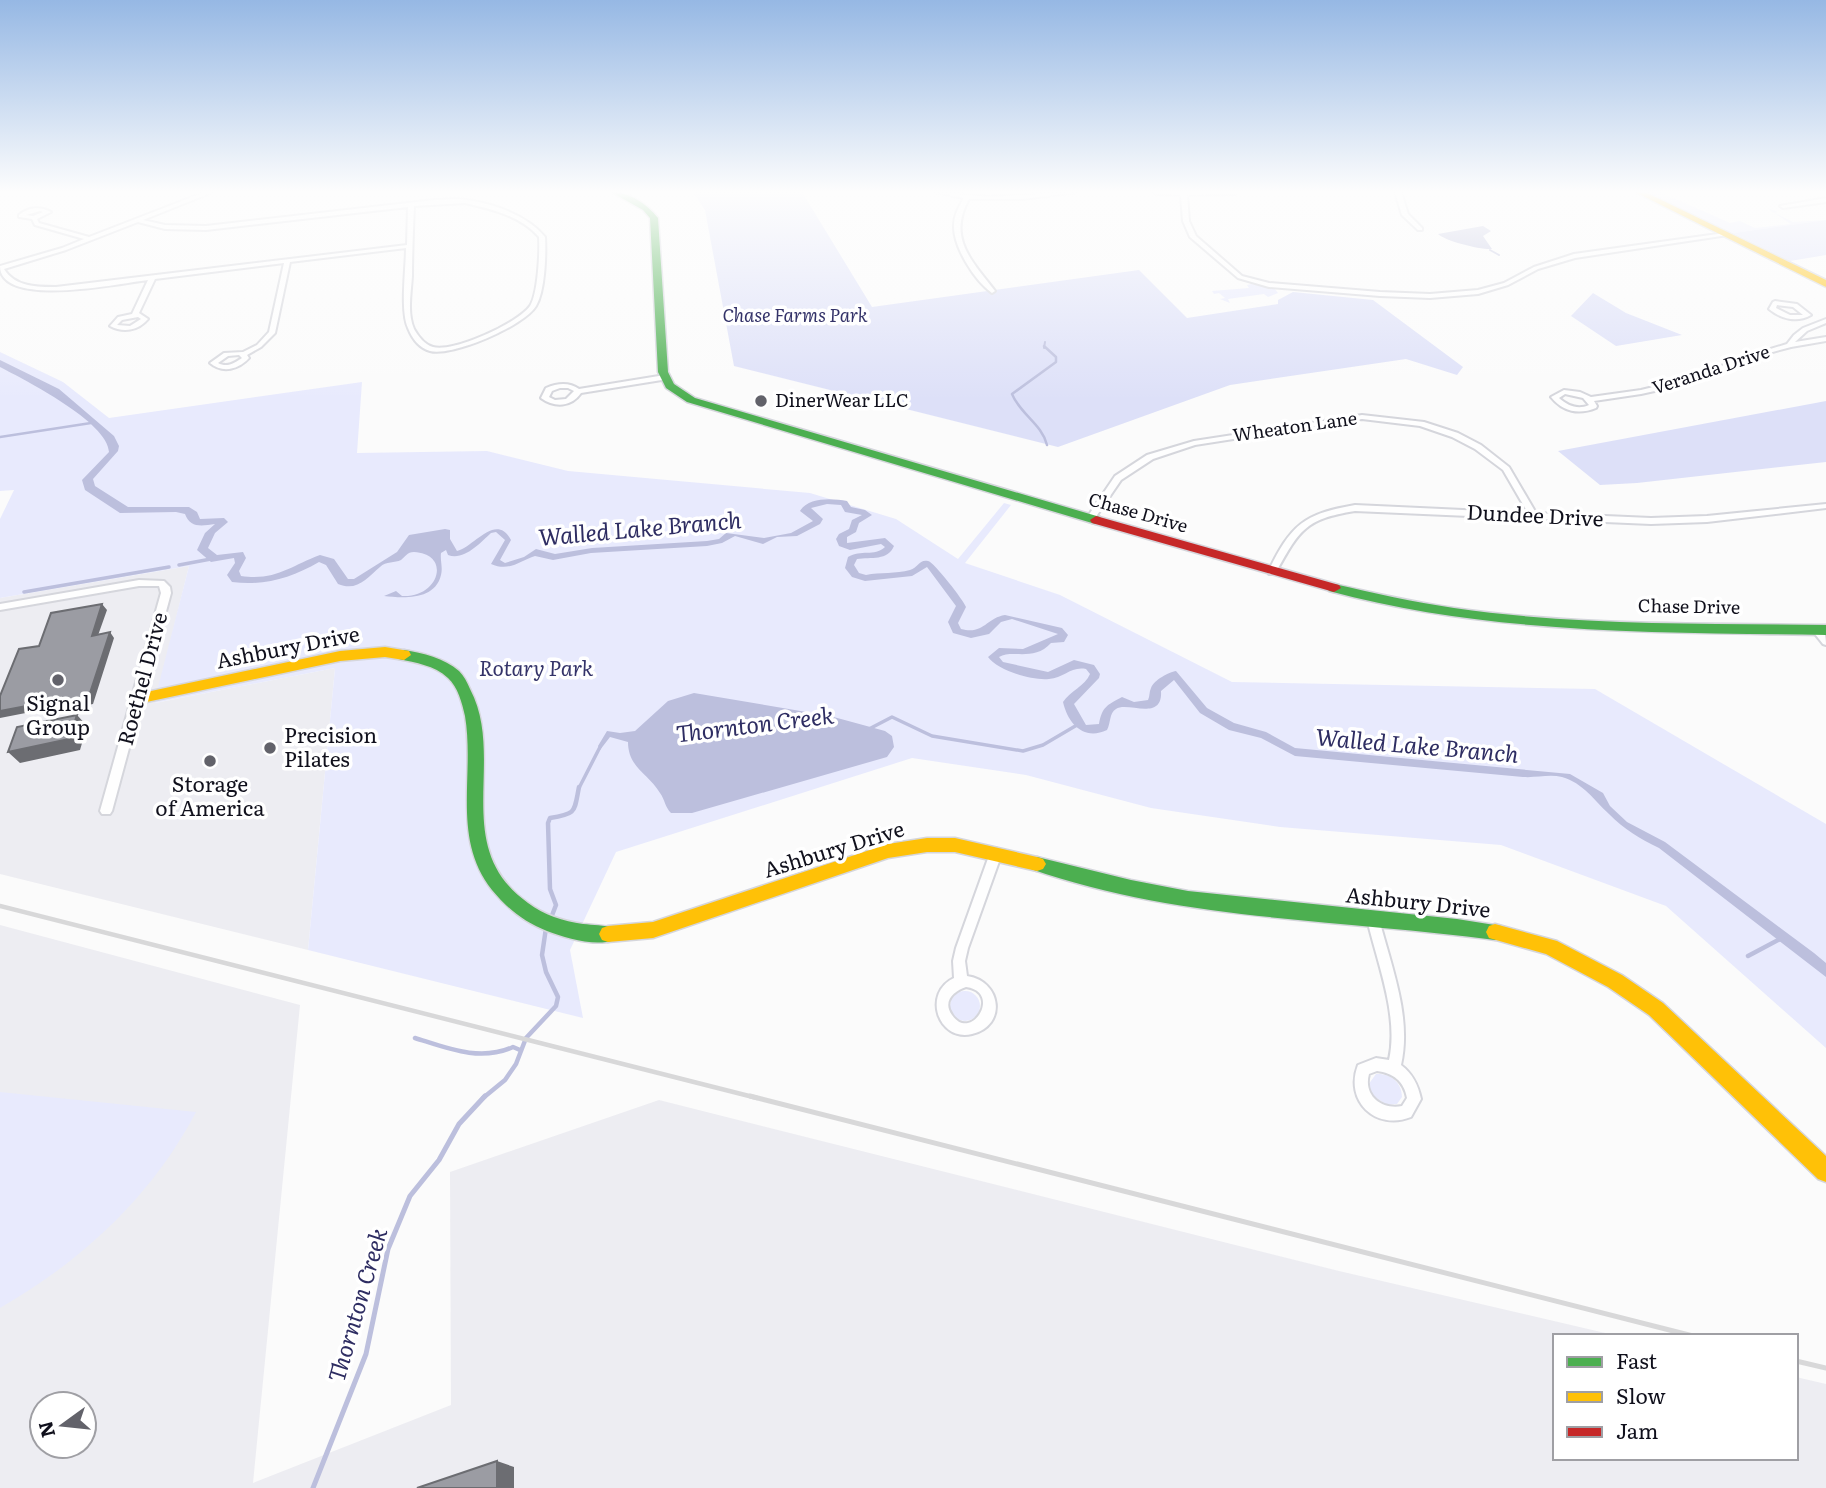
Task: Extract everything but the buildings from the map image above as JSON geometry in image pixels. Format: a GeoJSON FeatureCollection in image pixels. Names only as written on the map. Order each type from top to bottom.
{"type":"FeatureCollection","features":[{"type":"Feature","properties":{"kind":"street"},"geometry":{"type":"LineString","coordinates":[[24,261],[1,268],[11,282],[43,288],[284,261]]}},
{"type":"Feature","properties":{"kind":"street"},"geometry":{"type":"LineString","coordinates":[[244,354],[259,346],[272,333],[287,261]]}},
{"type":"Feature","properties":{"kind":"street"},"geometry":{"type":"LineString","coordinates":[[409,261],[409,327],[428,348],[437,350],[500,330],[530,310],[536,299],[540,261]]}},
{"type":"Feature","properties":{"kind":"street"},"geometry":{"type":"LineString","coordinates":[[578,391],[665,377],[657,261]]}},
{"type":"Feature","properties":{"kind":"street"},"geometry":{"type":"LineString","coordinates":[[969,261],[992,291]]}},
{"type":"Feature","properties":{"kind":"street"},"geometry":{"type":"LineString","coordinates":[[1220,261],[1236,275],[1261,284],[1441,296],[1499,287],[1553,261]]}},
{"type":"Feature","properties":{"kind":"street"},"geometry":{"type":"LineString","coordinates":[[1780,261],[1826,284]]}},
{"type":"Feature","properties":{"kind":"street"},"geometry":{"type":"LineString","coordinates":[[135,315],[152,278]]}},
{"type":"Feature","properties":{"kind":"street"},"geometry":{"type":"LineString","coordinates":[[1805,317],[1808,312],[1795,305],[1779,303],[1771,307],[1785,316],[1805,317],[1822,322]]}},
{"type":"Feature","properties":{"kind":"street","name":"Veranda Drive"},"geometry":{"type":"LineString","coordinates":[[1790,345],[1792,340],[1822,322]]}},
{"type":"Feature","properties":{"kind":"street","name":"Veranda Drive"},"geometry":{"type":"LineString","coordinates":[[1590,399],[1641,392],[1688,381],[1756,355],[1790,345],[1826,339]]}},
{"type":"Feature","properties":{"kind":"street","name":"Chase Drive"},"geometry":{"type":"LineString","coordinates":[[665,377],[670,386],[682,396],[702,404],[1272,572],[1388,603],[1491,619],[1823,634]]}},
{"type":"Feature","properties":{"kind":"street","name":"Wheaton Lane"},"geometry":{"type":"LineString","coordinates":[[1090,519],[1118,478],[1150,457],[1194,443],[1362,417],[1421,424],[1455,435],[1478,447],[1512,476],[1533,515]]}},
{"type":"Feature","properties":{"kind":"street","name":"Dundee Drive"},"geometry":{"type":"LineString","coordinates":[[1272,572],[1285,543],[1294,532],[1311,520],[1334,512],[1374,507],[1679,521],[1826,506]]}},
{"type":"Feature","properties":{"kind":"street","name":"Roethel Drive"},"geometry":{"type":"LineString","coordinates":[[0,607],[139,583],[161,583],[166,593],[106,811]]}},
{"type":"Feature","properties":{"kind":"street","name":"Ashbury Drive"},"geometry":{"type":"LineString","coordinates":[[137,699],[360,653],[400,654],[443,668],[456,677],[469,700],[475,830],[479,855],[503,892],[516,905],[547,923],[603,934],[653,930],[900,848],[955,845],[1186,900],[1279,912],[1506,933],[1550,947],[1585,963],[1656,1009],[1826,1171]]}},
{"type":"Feature","properties":{"kind":"street"},"geometry":{"type":"LineString","coordinates":[[961,983],[961,948],[996,853]]}},
{"type":"Feature","properties":{"kind":"street"},"geometry":{"type":"LineString","coordinates":[[1373,919],[1395,1016],[1398,1050],[1394,1068]]}},
{"type":"Feature","properties":{"kind":"shaded area"},"geometry":{"type":"Polygon","coordinates":[[[189,566],[155,703],[335,668],[308,950],[0,874],[0,598],[189,566]]]}},
{"type":"Feature","properties":{"kind":"shaded area"},"geometry":{"type":"Polygon","coordinates":[[[0,925],[300,1005],[253,1483],[451,1405],[450,1172],[659,1100],[1339,1271],[1609,1334],[1553,1334],[1553,1460],[1798,1460],[1798,1377],[1826,1384],[1826,1488],[0,1488],[0,925]]]}},
{"type":"Feature","properties":{"kind":"green space","name":"Chase Farms Park"},"geometry":{"type":"Polygon","coordinates":[[[715,261],[844,261],[872,307],[1139,270],[1187,318],[1278,304],[1278,300],[1293,292],[1373,300],[1463,367],[1457,375],[1406,359],[1230,385],[1058,447],[734,366],[715,261]]]}},
{"type":"Feature","properties":{"kind":"green space"},"geometry":{"type":"Polygon","coordinates":[[[1247,285],[1274,288],[1278,293],[1268,297],[1264,294],[1228,299],[1230,303],[1220,299],[1225,298],[1219,293],[1214,294],[1212,291],[1249,288],[1247,285]]]}},
{"type":"Feature","properties":{"kind":"green space"},"geometry":{"type":"Polygon","coordinates":[[[1593,293],[1626,313],[1682,335],[1616,346],[1571,316],[1593,293]]]}},
{"type":"Feature","properties":{"kind":"green space","name":"Rotary Park"},"geometry":{"type":"Polygon","coordinates":[[[0,352],[63,382],[109,418],[362,382],[357,453],[487,451],[568,471],[810,493],[896,519],[958,559],[1004,503],[1011,505],[965,563],[1060,595],[1232,682],[1595,689],[1826,824],[1826,1048],[1666,906],[1501,845],[1280,827],[1151,808],[1026,775],[912,758],[616,852],[570,950],[583,1018],[308,950],[335,668],[154,703],[189,566],[0,598],[0,519],[14,490],[0,491],[0,352]]]}},
{"type":"Feature","properties":{"kind":"green space"},"geometry":{"type":"Polygon","coordinates":[[[1826,401],[1826,462],[1600,485],[1558,451],[1826,401]]]}},
{"type":"Feature","properties":{"kind":"green space"},"geometry":{"type":"Polygon","coordinates":[[[965,991],[975,996],[980,1006],[975,1016],[965,1021],[955,1016],[950,1006],[955,996],[965,991]]]}},
{"type":"Feature","properties":{"kind":"green space"},"geometry":{"type":"Polygon","coordinates":[[[1376,1074],[1390,1077],[1400,1087],[1402,1097],[1397,1104],[1387,1105],[1372,1095],[1368,1085],[1376,1074]]]}},
{"type":"Feature","properties":{"kind":"green space"},"geometry":{"type":"Polygon","coordinates":[[[0,1092],[196,1112],[158,1171],[112,1224],[59,1269],[0,1308],[0,1092]]]}},
{"type":"Feature","properties":{"kind":"water"},"geometry":{"type":"Polygon","coordinates":[[[0,360],[59,389],[114,436],[119,446],[118,451],[93,479],[95,486],[128,507],[189,507],[197,512],[200,519],[224,518],[228,522],[215,533],[208,548],[217,555],[243,552],[246,558],[239,571],[241,576],[264,576],[282,572],[320,555],[334,559],[348,579],[354,579],[397,552],[409,535],[445,529],[450,530],[450,539],[457,551],[492,530],[505,532],[511,540],[500,560],[505,563],[524,557],[536,549],[555,554],[592,548],[707,541],[719,539],[726,533],[764,538],[791,533],[813,521],[800,511],[809,503],[828,499],[847,501],[851,507],[865,510],[872,515],[859,523],[856,532],[847,537],[847,543],[885,538],[894,546],[883,556],[857,559],[854,565],[859,573],[866,575],[905,571],[928,561],[942,574],[966,607],[958,623],[961,629],[975,630],[1005,615],[1062,628],[1068,635],[1064,642],[1051,643],[1031,654],[999,657],[1003,662],[1048,672],[1074,660],[1094,665],[1100,674],[1099,678],[1074,704],[1086,725],[1099,724],[1106,707],[1122,697],[1134,702],[1148,700],[1155,682],[1176,671],[1207,708],[1234,723],[1266,732],[1295,748],[1570,774],[1603,793],[1610,806],[1627,822],[1665,842],[1814,953],[1826,963],[1826,977],[1659,848],[1620,824],[1582,788],[1562,777],[1523,777],[1295,756],[1261,738],[1229,730],[1200,713],[1174,680],[1161,691],[1156,706],[1143,709],[1121,707],[1112,713],[1107,730],[1099,733],[1084,732],[1073,723],[1063,702],[1088,678],[1090,674],[1086,669],[1076,669],[1054,678],[1042,679],[1015,674],[988,657],[999,648],[1023,649],[1058,634],[1012,619],[1001,622],[989,634],[971,638],[953,633],[948,622],[956,606],[927,567],[912,576],[865,581],[852,577],[845,568],[848,557],[858,553],[876,552],[885,547],[881,544],[850,550],[839,546],[836,539],[839,534],[849,529],[852,520],[862,515],[845,512],[841,505],[827,504],[811,508],[823,519],[820,524],[797,536],[777,537],[763,544],[735,536],[722,543],[707,546],[591,553],[553,560],[535,556],[503,567],[491,564],[505,540],[496,532],[491,533],[460,556],[448,555],[446,550],[441,553],[442,572],[438,583],[432,590],[417,596],[400,597],[384,596],[396,591],[402,596],[415,595],[432,583],[437,567],[433,560],[414,552],[401,560],[382,565],[361,583],[351,586],[338,584],[326,565],[319,562],[277,580],[232,582],[227,575],[235,563],[234,558],[211,562],[197,550],[205,533],[215,524],[197,525],[190,522],[185,514],[176,512],[120,513],[85,490],[82,480],[109,452],[105,440],[81,415],[64,403],[0,367],[0,360]]]}},
{"type":"Feature","properties":{"kind":"water"},"geometry":{"type":"Polygon","coordinates":[[[694,693],[830,716],[885,731],[892,736],[894,747],[887,757],[692,813],[671,813],[655,786],[635,765],[628,742],[610,737],[600,750],[598,746],[607,731],[635,731],[668,701],[694,693]]]}},
{"type":"Feature","properties":{"kind":"waterway"},"geometry":{"type":"LineString","coordinates":[[1044,346],[1045,342]]}},
{"type":"Feature","properties":{"kind":"waterway"},"geometry":{"type":"LineString","coordinates":[[1044,346],[1056,357],[1056,362],[1012,394],[1041,431],[1047,445]]}},
{"type":"Feature","properties":{"kind":"waterway"},"geometry":{"type":"LineString","coordinates":[[0,437],[91,423]]}},
{"type":"Feature","properties":{"kind":"waterway"},"geometry":{"type":"LineString","coordinates":[[179,565],[211,559]]}},
{"type":"Feature","properties":{"kind":"waterway"},"geometry":{"type":"LineString","coordinates":[[24,592],[169,567]]}},
{"type":"Feature","properties":{"kind":"waterway","name":"Thornton Creek"},"geometry":{"type":"LineString","coordinates":[[869,729],[892,717],[932,736],[1023,751],[1043,745],[1077,725]]}},
{"type":"Feature","properties":{"kind":"waterway","name":"Thornton Creek"},"geometry":{"type":"LineString","coordinates":[[579,788],[600,747]]}},
{"type":"Feature","properties":{"kind":"waterway","name":"Thornton Creek"},"geometry":{"type":"LineString","coordinates":[[551,918],[556,905],[550,889],[548,823],[550,818],[573,810],[579,787]]}},
{"type":"Feature","properties":{"kind":"waterway","name":"Thornton Creek"},"geometry":{"type":"LineString","coordinates":[[484,1098],[505,1080],[516,1064],[526,1038],[556,1006],[558,997],[546,972],[542,955],[546,928]]}},
{"type":"Feature","properties":{"kind":"waterway"},"geometry":{"type":"LineString","coordinates":[[1748,956],[1782,938]]}},
{"type":"Feature","properties":{"kind":"waterway"},"geometry":{"type":"LineString","coordinates":[[415,1038],[464,1052],[488,1053],[513,1047],[520,1050]]}},
{"type":"Feature","properties":{"kind":"waterway","name":"Thornton Creek"},"geometry":{"type":"LineString","coordinates":[[313,1488],[366,1354],[388,1249],[410,1196],[439,1160],[459,1124],[484,1098]]}},
{"type":"Feature","properties":{"kind":"railway"},"geometry":{"type":"LineString","coordinates":[[0,906],[757,1098]]}},
{"type":"Feature","properties":{"kind":"railway"},"geometry":{"type":"LineString","coordinates":[[750,1096],[1685,1334]]}},
{"type":"Feature","properties":{"kind":"railway"},"geometry":{"type":"LineString","coordinates":[[1798,1361],[1826,1368]]}},
{"type":"Feature","properties":{"kind":"traffic: fast"},"geometry":{"type":"LineString","coordinates":[[657,261],[663,372],[670,386],[691,400],[1096,520]]}},
{"type":"Feature","properties":{"kind":"traffic: fast"},"geometry":{"type":"LineString","coordinates":[[1334,588],[1394,603],[1516,620],[1640,627],[1826,630]]}},
{"type":"Feature","properties":{"kind":"traffic: fast"},"geometry":{"type":"LineString","coordinates":[[404,655],[432,662],[452,673],[470,702],[475,729],[474,816],[478,845],[489,873],[520,908],[543,921],[581,932],[608,934]]}},
{"type":"Feature","properties":{"kind":"traffic: fast"},"geometry":{"type":"LineString","coordinates":[[1037,864],[1131,888],[1188,899],[1495,932]]}},
{"type":"Feature","properties":{"kind":"traffic: slow"},"geometry":{"type":"LineString","coordinates":[[1780,261],[1826,284]]}},
{"type":"Feature","properties":{"kind":"traffic: slow"},"geometry":{"type":"LineString","coordinates":[[137,699],[340,656],[385,652],[404,655]]}},
{"type":"Feature","properties":{"kind":"traffic: slow"},"geometry":{"type":"LineString","coordinates":[[608,934],[653,930],[888,851],[927,845],[955,845],[1037,864]]}},
{"type":"Feature","properties":{"kind":"traffic: slow"},"geometry":{"type":"LineString","coordinates":[[1495,932],[1550,947],[1615,981],[1656,1009],[1826,1171]]}},
{"type":"Feature","properties":{"kind":"traffic: jam"},"geometry":{"type":"LineString","coordinates":[[1096,520],[1334,588]]}},
{"type":"Feature","properties":{"kind":"place","name":"DinerWear LLC"},"geometry":{"type":"Point","coordinates":[761,401]}},
{"type":"Feature","properties":{"kind":"place","name":"Signal Group"},"geometry":{"type":"Point","coordinates":[58,680]}},
{"type":"Feature","properties":{"kind":"place","name":"Precision Pilates"},"geometry":{"type":"Point","coordinates":[270,748]}},
{"type":"Feature","properties":{"kind":"place","name":"Storage of America"},"geometry":{"type":"Point","coordinates":[210,761]}},
{"type":"Feature","properties":{"kind":"water label","name":"Walled Lake Branch"},"geometry":{"type":"Point","coordinates":[640,529]}},
{"type":"Feature","properties":{"kind":"water label","name":"Walled Lake Branch"},"geometry":{"type":"Point","coordinates":[1417,746]}}]}
